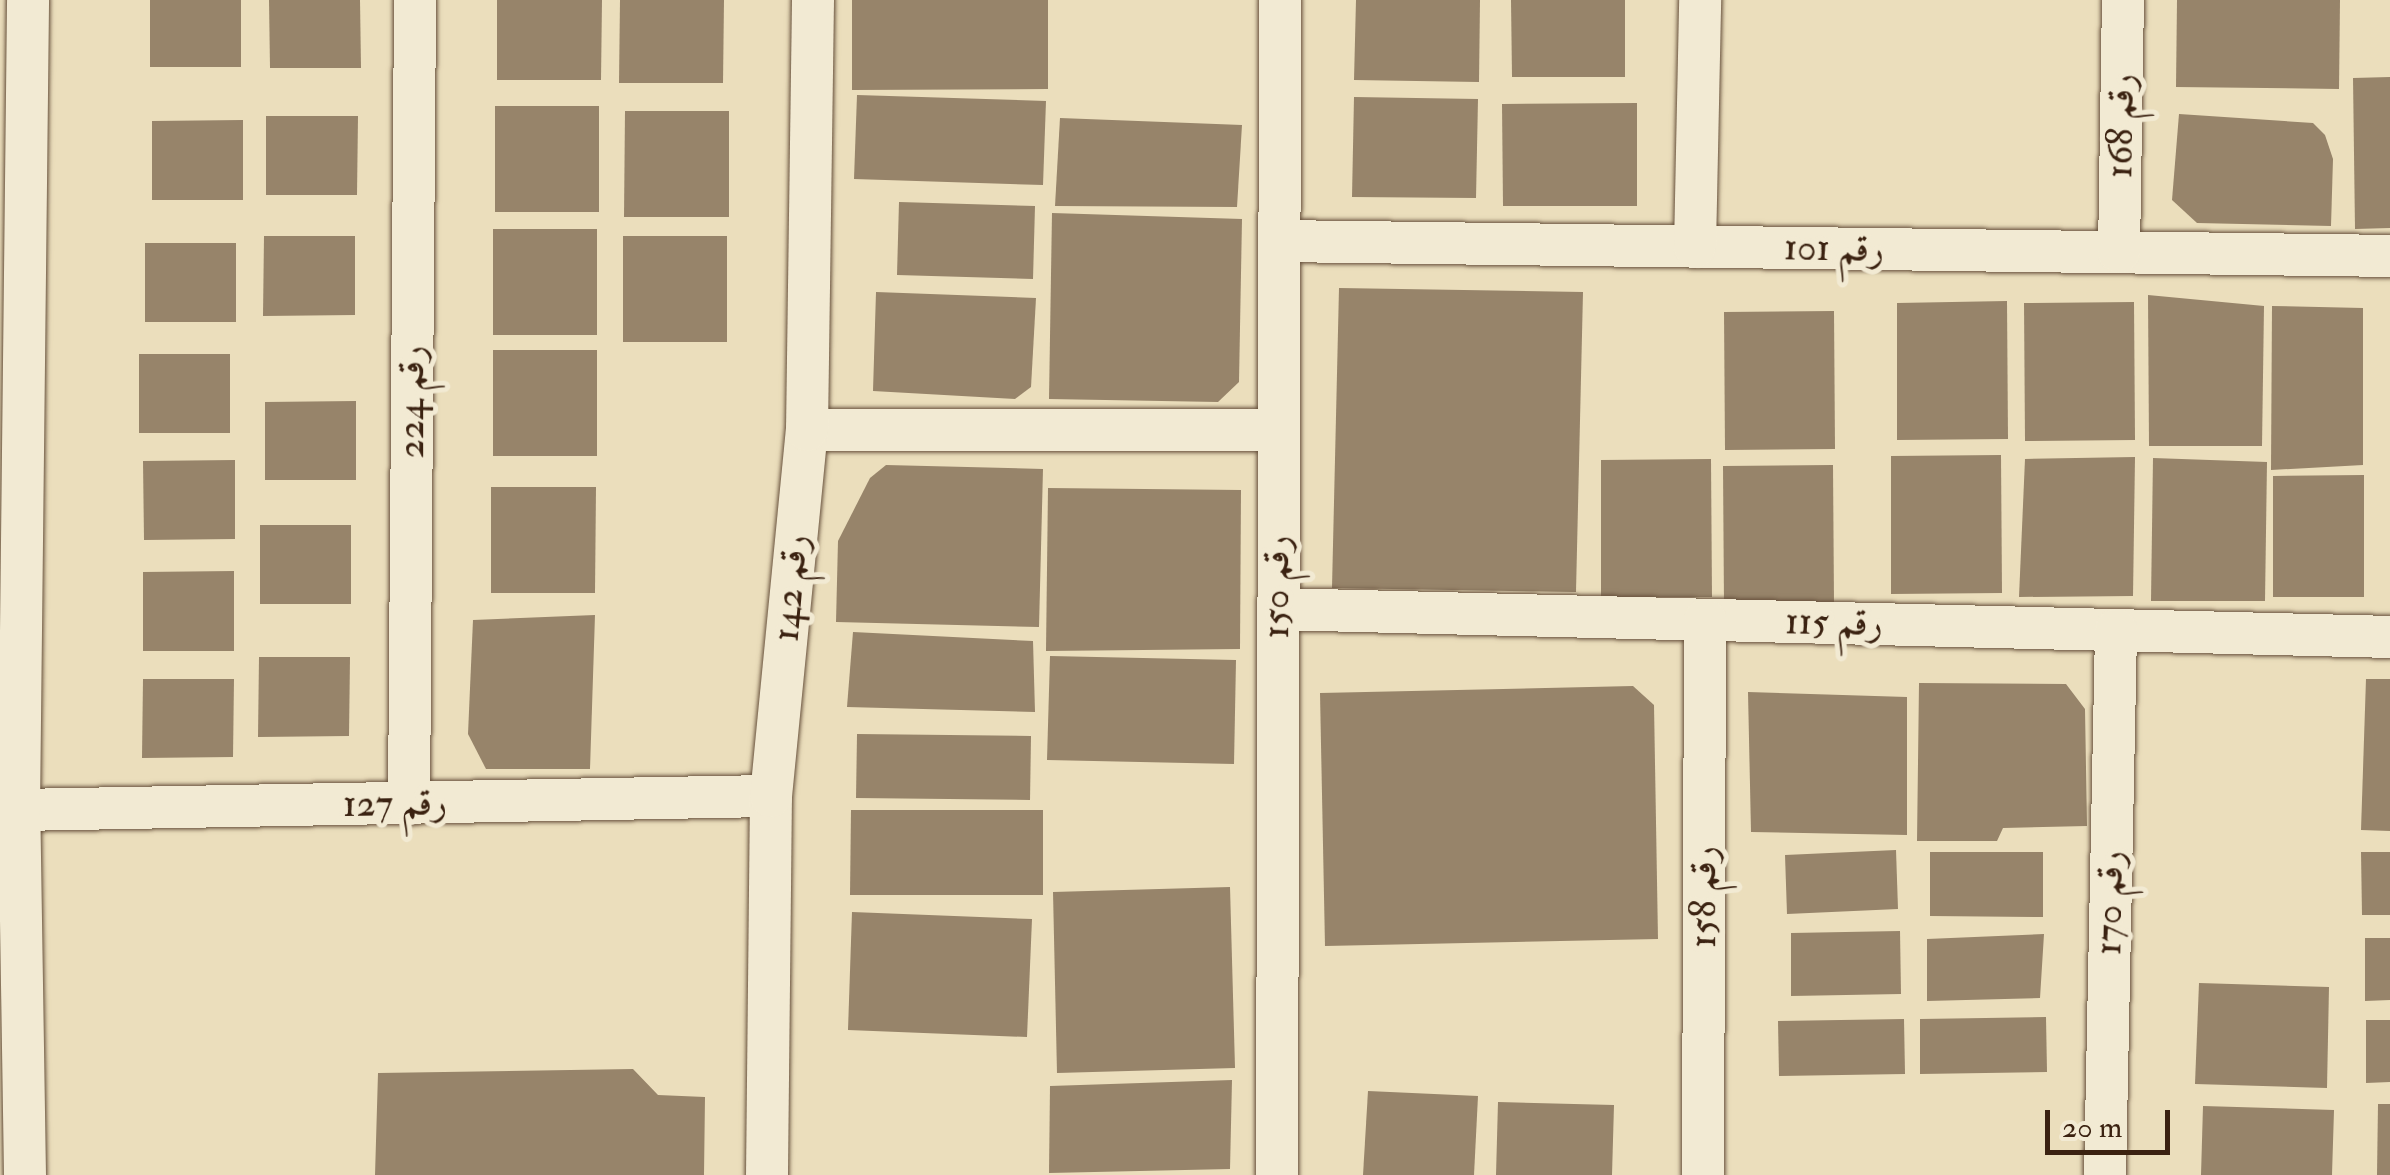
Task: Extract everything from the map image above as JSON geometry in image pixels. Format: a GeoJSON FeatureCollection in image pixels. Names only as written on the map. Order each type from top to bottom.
{"type":"FeatureCollection","features":[{"type":"Feature","properties":{"kind":"street"},"geometry":{"type":"LineString","coordinates":[[25,1175],[12,421],[28,0]]}},
{"type":"Feature","properties":{"kind":"street","name":"رقم 224"},"geometry":{"type":"LineString","coordinates":[[409,804],[415,0]]}},
{"type":"Feature","properties":{"kind":"street","name":"رقم 142"},"geometry":{"type":"LineString","coordinates":[[767,1175],[772,796],[806,430],[813,0]]}},
{"type":"Feature","properties":{"kind":"street","name":"رقم 150"},"geometry":{"type":"LineString","coordinates":[[1276,1175],[1280,0]]}},
{"type":"Feature","properties":{"kind":"street"},"geometry":{"type":"LineString","coordinates":[[1695,247],[1700,0]]}},
{"type":"Feature","properties":{"kind":"street","name":"رقم 168"},"geometry":{"type":"LineString","coordinates":[[2120,252],[2124,0]]}},
{"type":"Feature","properties":{"kind":"street","name":"رقم 101"},"geometry":{"type":"LineString","coordinates":[[1279,242],[2390,256]]}},
{"type":"Feature","properties":{"kind":"street"},"geometry":{"type":"LineString","coordinates":[[806,430],[1277,430]]}},
{"type":"Feature","properties":{"kind":"street","name":"رقم 115"},"geometry":{"type":"LineString","coordinates":[[1278,609],[2390,638]]}},
{"type":"Feature","properties":{"kind":"street","name":"رقم 158"},"geometry":{"type":"LineString","coordinates":[[1703,1175],[1706,620]]}},
{"type":"Feature","properties":{"kind":"street","name":"رقم 170"},"geometry":{"type":"LineString","coordinates":[[2105,1175],[2116,630]]}},
{"type":"Feature","properties":{"kind":"street","name":"رقم 127"},"geometry":{"type":"LineString","coordinates":[[19,810],[772,796]]}},
{"type":"Feature","properties":{"kind":"building"},"geometry":{"type":"Polygon","coordinates":[[[150,0],[241,0],[241,67],[150,67],[150,0]]]}},
{"type":"Feature","properties":{"kind":"building"},"geometry":{"type":"Polygon","coordinates":[[[269,0],[360,0],[361,68],[270,68],[269,0]]]}},
{"type":"Feature","properties":{"kind":"building"},"geometry":{"type":"Polygon","coordinates":[[[497,0],[602,0],[601,80],[497,80],[497,0]]]}},
{"type":"Feature","properties":{"kind":"building"},"geometry":{"type":"Polygon","coordinates":[[[620,0],[724,0],[723,83],[619,83],[620,0]]]}},
{"type":"Feature","properties":{"kind":"building"},"geometry":{"type":"Polygon","coordinates":[[[852,0],[1048,0],[1048,89],[852,90],[852,0]]]}},
{"type":"Feature","properties":{"kind":"building"},"geometry":{"type":"Polygon","coordinates":[[[1356,0],[1480,0],[1479,82],[1354,80],[1356,0]]]}},
{"type":"Feature","properties":{"kind":"building"},"geometry":{"type":"Polygon","coordinates":[[[1511,0],[1625,0],[1625,77],[1512,77],[1511,0]]]}},
{"type":"Feature","properties":{"kind":"building"},"geometry":{"type":"Polygon","coordinates":[[[2177,0],[2340,0],[2339,89],[2176,87],[2177,0]]]}},
{"type":"Feature","properties":{"kind":"building"},"geometry":{"type":"Polygon","coordinates":[[[2390,77],[2390,228],[2355,229],[2353,78],[2390,77]]]}},
{"type":"Feature","properties":{"kind":"building"},"geometry":{"type":"Polygon","coordinates":[[[857,95],[1046,101],[1043,185],[854,179],[857,95]]]}},
{"type":"Feature","properties":{"kind":"building"},"geometry":{"type":"Polygon","coordinates":[[[1354,97],[1478,99],[1476,198],[1352,197],[1354,97]]]}},
{"type":"Feature","properties":{"kind":"building"},"geometry":{"type":"Polygon","coordinates":[[[1637,103],[1637,206],[1503,206],[1502,104],[1637,103]]]}},
{"type":"Feature","properties":{"kind":"building"},"geometry":{"type":"Polygon","coordinates":[[[495,106],[599,106],[599,212],[495,212],[495,106]]]}},
{"type":"Feature","properties":{"kind":"building"},"geometry":{"type":"Polygon","coordinates":[[[625,111],[729,111],[729,217],[624,217],[625,111]]]}},
{"type":"Feature","properties":{"kind":"building"},"geometry":{"type":"Polygon","coordinates":[[[2179,114],[2313,123],[2325,135],[2333,159],[2331,226],[2197,223],[2172,200],[2179,114]]]}},
{"type":"Feature","properties":{"kind":"building"},"geometry":{"type":"Polygon","coordinates":[[[266,116],[358,116],[357,195],[266,195],[266,116]]]}},
{"type":"Feature","properties":{"kind":"building"},"geometry":{"type":"Polygon","coordinates":[[[1060,118],[1242,125],[1237,207],[1055,206],[1060,118]]]}},
{"type":"Feature","properties":{"kind":"building"},"geometry":{"type":"Polygon","coordinates":[[[243,120],[243,200],[152,200],[152,121],[243,120]]]}},
{"type":"Feature","properties":{"kind":"building"},"geometry":{"type":"Polygon","coordinates":[[[899,202],[1035,206],[1033,279],[897,275],[899,202]]]}},
{"type":"Feature","properties":{"kind":"building"},"geometry":{"type":"Polygon","coordinates":[[[1052,213],[1242,219],[1239,382],[1218,402],[1049,399],[1052,213]]]}},
{"type":"Feature","properties":{"kind":"building"},"geometry":{"type":"Polygon","coordinates":[[[493,229],[597,229],[597,335],[493,335],[493,229]]]}},
{"type":"Feature","properties":{"kind":"building"},"geometry":{"type":"Polygon","coordinates":[[[264,236],[355,236],[355,315],[263,316],[264,236]]]}},
{"type":"Feature","properties":{"kind":"building"},"geometry":{"type":"Polygon","coordinates":[[[623,236],[727,236],[727,342],[623,342],[623,236]]]}},
{"type":"Feature","properties":{"kind":"building"},"geometry":{"type":"Polygon","coordinates":[[[145,243],[236,243],[236,322],[145,322],[145,243]]]}},
{"type":"Feature","properties":{"kind":"building"},"geometry":{"type":"Polygon","coordinates":[[[1339,288],[1583,292],[1576,592],[1332,588],[1339,288]]]}},
{"type":"Feature","properties":{"kind":"building"},"geometry":{"type":"Polygon","coordinates":[[[876,292],[1036,298],[1031,387],[1015,399],[873,391],[876,292]]]}},
{"type":"Feature","properties":{"kind":"building"},"geometry":{"type":"Polygon","coordinates":[[[2148,295],[2264,306],[2262,446],[2149,446],[2148,295]]]}},
{"type":"Feature","properties":{"kind":"building"},"geometry":{"type":"Polygon","coordinates":[[[2007,301],[2008,439],[1897,440],[1897,303],[2007,301]]]}},
{"type":"Feature","properties":{"kind":"building"},"geometry":{"type":"Polygon","coordinates":[[[2134,302],[2135,440],[2025,441],[2024,303],[2134,302]]]}},
{"type":"Feature","properties":{"kind":"building"},"geometry":{"type":"Polygon","coordinates":[[[2272,306],[2363,308],[2363,465],[2271,470],[2272,306]]]}},
{"type":"Feature","properties":{"kind":"building"},"geometry":{"type":"Polygon","coordinates":[[[1834,311],[1835,449],[1725,450],[1724,312],[1834,311]]]}},
{"type":"Feature","properties":{"kind":"building"},"geometry":{"type":"Polygon","coordinates":[[[493,350],[597,350],[597,456],[493,456],[493,350]]]}},
{"type":"Feature","properties":{"kind":"building"},"geometry":{"type":"Polygon","coordinates":[[[139,354],[230,354],[230,433],[139,433],[139,354]]]}},
{"type":"Feature","properties":{"kind":"building"},"geometry":{"type":"Polygon","coordinates":[[[356,401],[356,480],[265,480],[265,402],[356,401]]]}},
{"type":"Feature","properties":{"kind":"building"},"geometry":{"type":"Polygon","coordinates":[[[2001,455],[2002,593],[1891,594],[1891,456],[2001,455]]]}},
{"type":"Feature","properties":{"kind":"building"},"geometry":{"type":"Polygon","coordinates":[[[2135,457],[2133,596],[2019,597],[2025,459],[2135,457]]]}},
{"type":"Feature","properties":{"kind":"building"},"geometry":{"type":"Polygon","coordinates":[[[2153,458],[2267,462],[2265,601],[2151,601],[2153,458]]]}},
{"type":"Feature","properties":{"kind":"building"},"geometry":{"type":"Polygon","coordinates":[[[1711,459],[1712,597],[1601,597],[1601,460],[1711,459]]]}},
{"type":"Feature","properties":{"kind":"building"},"geometry":{"type":"Polygon","coordinates":[[[235,460],[235,539],[144,540],[143,461],[235,460]]]}},
{"type":"Feature","properties":{"kind":"building"},"geometry":{"type":"Polygon","coordinates":[[[886,465],[1043,469],[1039,627],[836,622],[838,541],[870,478],[886,465]]]}},
{"type":"Feature","properties":{"kind":"building"},"geometry":{"type":"Polygon","coordinates":[[[1833,465],[1834,603],[1724,604],[1723,466],[1833,465]]]}},
{"type":"Feature","properties":{"kind":"building"},"geometry":{"type":"Polygon","coordinates":[[[2364,475],[2364,597],[2273,597],[2273,476],[2364,475]]]}},
{"type":"Feature","properties":{"kind":"building"},"geometry":{"type":"Polygon","coordinates":[[[491,487],[596,487],[595,593],[491,593],[491,487]]]}},
{"type":"Feature","properties":{"kind":"building"},"geometry":{"type":"Polygon","coordinates":[[[1048,488],[1241,490],[1240,649],[1046,651],[1048,488]]]}},
{"type":"Feature","properties":{"kind":"building"},"geometry":{"type":"Polygon","coordinates":[[[260,525],[351,525],[351,604],[260,604],[260,525]]]}},
{"type":"Feature","properties":{"kind":"building"},"geometry":{"type":"Polygon","coordinates":[[[234,571],[234,651],[143,651],[143,572],[234,571]]]}},
{"type":"Feature","properties":{"kind":"building"},"geometry":{"type":"Polygon","coordinates":[[[595,615],[590,769],[486,769],[468,734],[473,620],[595,615]]]}},
{"type":"Feature","properties":{"kind":"building"},"geometry":{"type":"Polygon","coordinates":[[[853,632],[1033,641],[1035,712],[847,707],[853,632]]]}},
{"type":"Feature","properties":{"kind":"building"},"geometry":{"type":"Polygon","coordinates":[[[1050,656],[1236,660],[1234,764],[1047,760],[1050,656]]]}},
{"type":"Feature","properties":{"kind":"building"},"geometry":{"type":"Polygon","coordinates":[[[259,657],[350,657],[349,736],[258,737],[259,657]]]}},
{"type":"Feature","properties":{"kind":"building"},"geometry":{"type":"Polygon","coordinates":[[[143,679],[234,679],[233,757],[142,758],[143,679]]]}},
{"type":"Feature","properties":{"kind":"building"},"geometry":{"type":"Polygon","coordinates":[[[2366,679],[2390,679],[2390,831],[2361,830],[2366,679]]]}},
{"type":"Feature","properties":{"kind":"building"},"geometry":{"type":"Polygon","coordinates":[[[1919,683],[2066,684],[2085,709],[2087,826],[2003,828],[1997,841],[1917,841],[1919,683]]]}},
{"type":"Feature","properties":{"kind":"building"},"geometry":{"type":"Polygon","coordinates":[[[1633,686],[1654,705],[1658,939],[1325,946],[1320,693],[1633,686]]]}},
{"type":"Feature","properties":{"kind":"building"},"geometry":{"type":"Polygon","coordinates":[[[1748,692],[1907,697],[1907,835],[1751,832],[1748,692]]]}},
{"type":"Feature","properties":{"kind":"building"},"geometry":{"type":"Polygon","coordinates":[[[857,734],[1031,736],[1030,800],[856,798],[857,734]]]}},
{"type":"Feature","properties":{"kind":"building"},"geometry":{"type":"Polygon","coordinates":[[[851,810],[1043,810],[1043,895],[850,895],[851,810]]]}},
{"type":"Feature","properties":{"kind":"building"},"geometry":{"type":"Polygon","coordinates":[[[1896,850],[1898,909],[1787,914],[1785,855],[1896,850]]]}},
{"type":"Feature","properties":{"kind":"building"},"geometry":{"type":"Polygon","coordinates":[[[1930,852],[2043,852],[2043,917],[1930,916],[1930,852]]]}},
{"type":"Feature","properties":{"kind":"building"},"geometry":{"type":"Polygon","coordinates":[[[2361,852],[2390,852],[2390,915],[2362,915],[2361,852]]]}},
{"type":"Feature","properties":{"kind":"building"},"geometry":{"type":"Polygon","coordinates":[[[1230,887],[1235,1068],[1057,1073],[1053,892],[1230,887]]]}},
{"type":"Feature","properties":{"kind":"building"},"geometry":{"type":"Polygon","coordinates":[[[852,912],[1032,919],[1027,1037],[848,1030],[852,912]]]}},
{"type":"Feature","properties":{"kind":"building"},"geometry":{"type":"Polygon","coordinates":[[[1900,931],[1901,994],[1791,996],[1791,933],[1900,931]]]}},
{"type":"Feature","properties":{"kind":"building"},"geometry":{"type":"Polygon","coordinates":[[[2044,934],[2040,998],[1927,1001],[1927,939],[2044,934]]]}},
{"type":"Feature","properties":{"kind":"building"},"geometry":{"type":"Polygon","coordinates":[[[2365,938],[2390,938],[2390,1000],[2365,1001],[2365,938]]]}},
{"type":"Feature","properties":{"kind":"building"},"geometry":{"type":"Polygon","coordinates":[[[2199,983],[2329,987],[2327,1088],[2195,1084],[2199,983]]]}},
{"type":"Feature","properties":{"kind":"building"},"geometry":{"type":"Polygon","coordinates":[[[2046,1017],[2047,1072],[1920,1074],[1920,1019],[2046,1017]]]}},
{"type":"Feature","properties":{"kind":"building"},"geometry":{"type":"Polygon","coordinates":[[[1904,1019],[1905,1074],[1779,1076],[1778,1021],[1904,1019]]]}},
{"type":"Feature","properties":{"kind":"building"},"geometry":{"type":"Polygon","coordinates":[[[2366,1020],[2390,1020],[2390,1082],[2366,1083],[2366,1020]]]}},
{"type":"Feature","properties":{"kind":"building"},"geometry":{"type":"Polygon","coordinates":[[[633,1069],[658,1095],[705,1097],[704,1175],[375,1175],[378,1073],[633,1069]]]}},
{"type":"Feature","properties":{"kind":"building"},"geometry":{"type":"Polygon","coordinates":[[[1232,1080],[1230,1169],[1049,1173],[1050,1086],[1232,1080]]]}},
{"type":"Feature","properties":{"kind":"building"},"geometry":{"type":"Polygon","coordinates":[[[1368,1091],[1478,1096],[1474,1175],[1363,1175],[1368,1091]]]}},
{"type":"Feature","properties":{"kind":"building"},"geometry":{"type":"Polygon","coordinates":[[[1498,1102],[1614,1105],[1612,1175],[1496,1175],[1498,1102]]]}},
{"type":"Feature","properties":{"kind":"building"},"geometry":{"type":"Polygon","coordinates":[[[2378,1104],[2390,1104],[2390,1175],[2377,1175],[2378,1104]]]}},
{"type":"Feature","properties":{"kind":"building"},"geometry":{"type":"Polygon","coordinates":[[[2203,1106],[2334,1110],[2332,1175],[2201,1175],[2203,1106]]]}}]}
